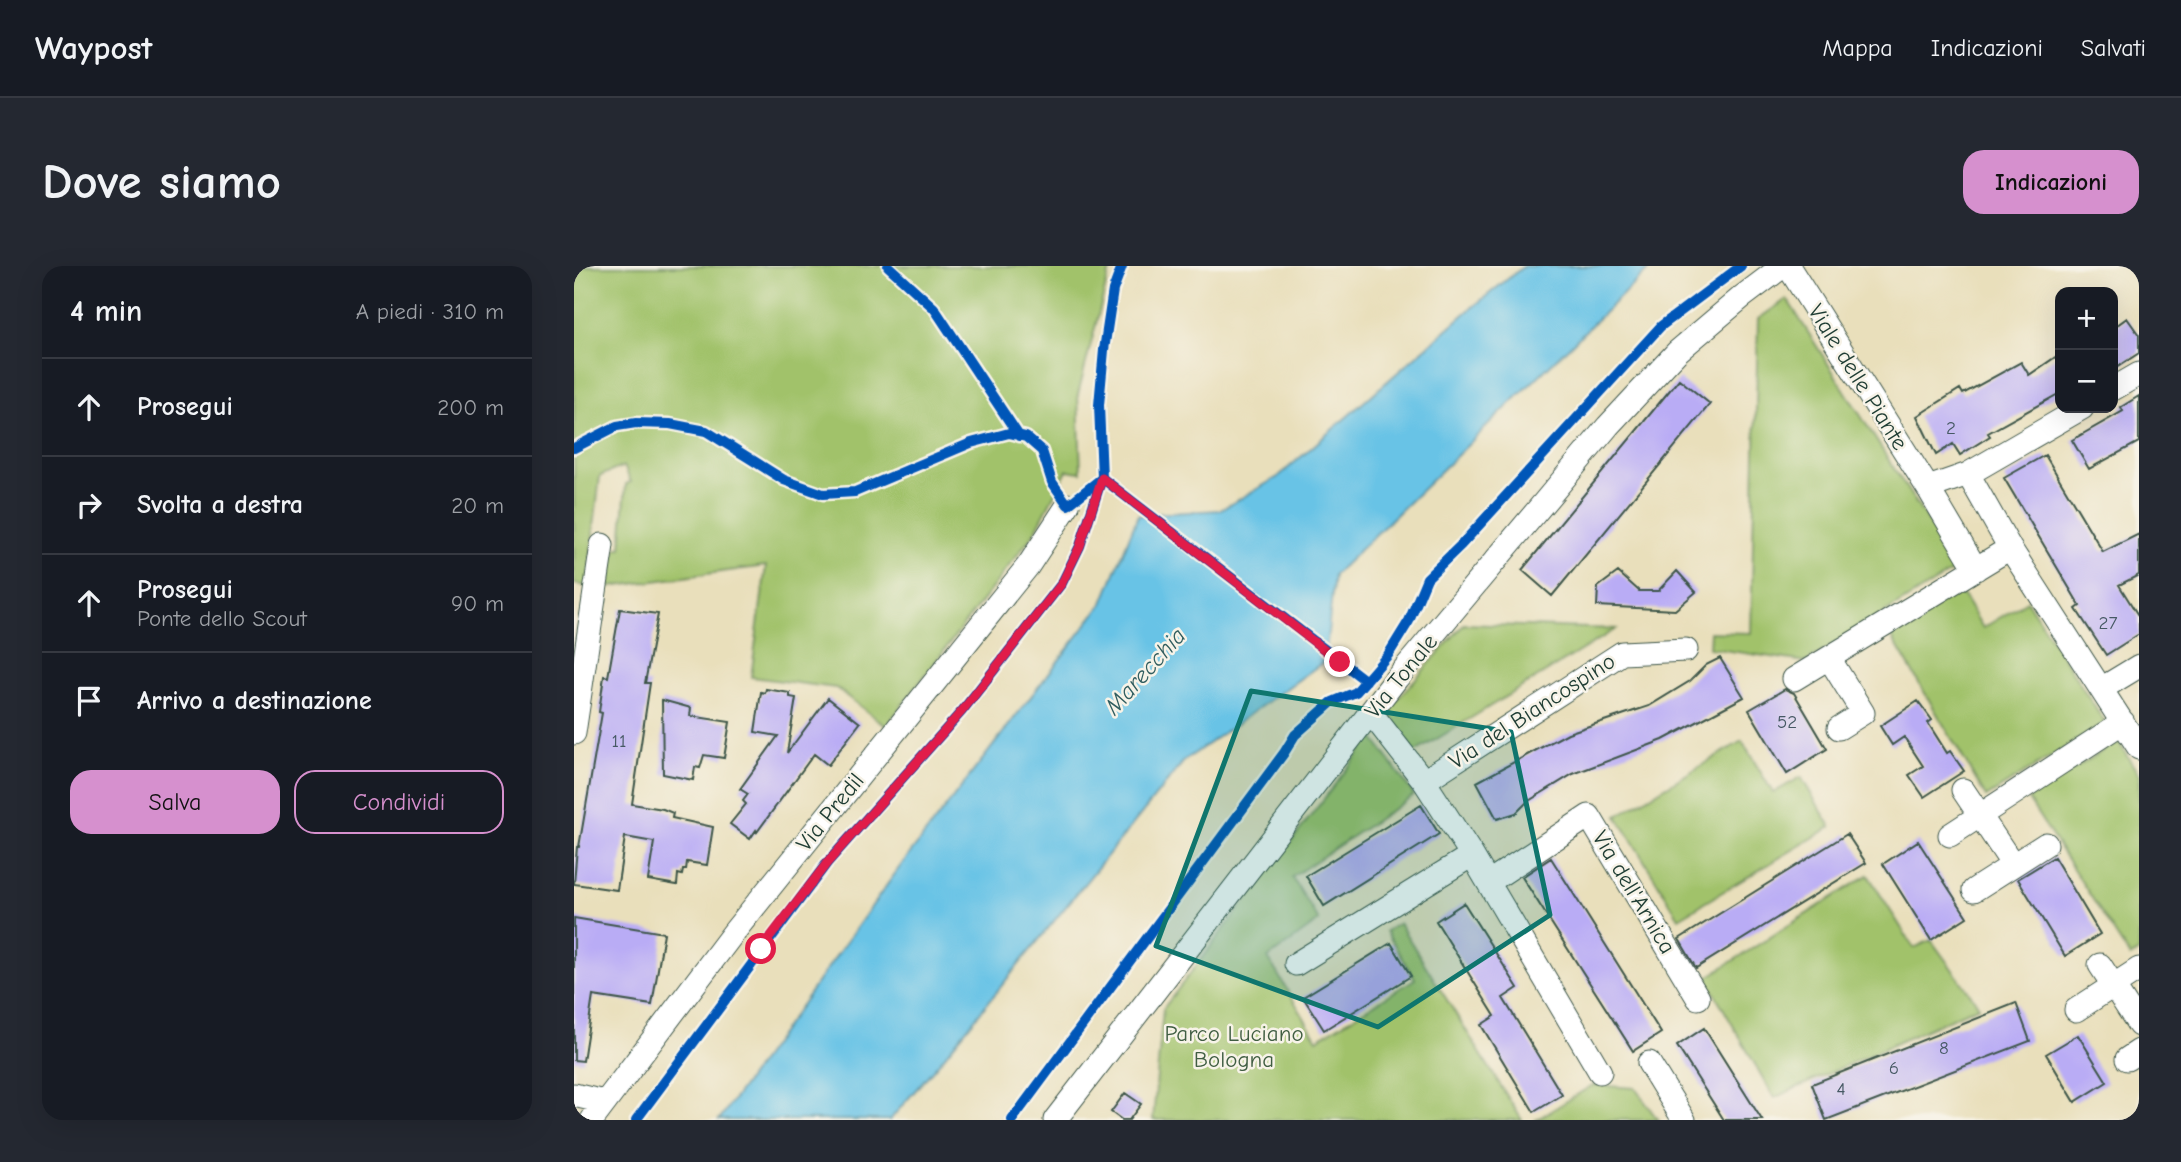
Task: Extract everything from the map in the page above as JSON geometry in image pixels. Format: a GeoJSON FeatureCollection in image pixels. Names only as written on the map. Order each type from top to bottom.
{"type":"FeatureCollection","features":[{"type":"Feature","properties":{"kind":"street","name":"Viale delle Piante"},"geometry":{"type":"LineString","coordinates":[[1786,266],[1928,488],[1976,569]]}},
{"type":"Feature","properties":{"kind":"street","name":"Via Tonale"},"geometry":{"type":"LineString","coordinates":[[1055,1120],[1397,678],[1608,426],[1677,352],[1742,297],[1786,266]]}},
{"type":"Feature","properties":{"kind":"street"},"geometry":{"type":"LineString","coordinates":[[2118,386],[2139,374]]}},
{"type":"Feature","properties":{"kind":"street"},"geometry":{"type":"LineString","coordinates":[[1928,488],[1969,474],[2073,413]]}},
{"type":"Feature","properties":{"kind":"street"},"geometry":{"type":"LineString","coordinates":[[1969,474],[2010,548],[2139,748]]}},
{"type":"Feature","properties":{"kind":"street","name":"Via Predil"},"geometry":{"type":"LineString","coordinates":[[598,1111],[734,932],[1028,566],[1068,505]]}},
{"type":"Feature","properties":{"kind":"street"},"geometry":{"type":"LineString","coordinates":[[574,733],[602,545]]}},
{"type":"Feature","properties":{"kind":"street"},"geometry":{"type":"LineString","coordinates":[[1794,679],[2010,548]]}},
{"type":"Feature","properties":{"kind":"street","name":"Via del Biancospino"},"geometry":{"type":"LineString","coordinates":[[1424,781],[1622,653],[1686,650]]}},
{"type":"Feature","properties":{"kind":"street"},"geometry":{"type":"LineString","coordinates":[[1829,658],[1863,713],[1839,728]]}},
{"type":"Feature","properties":{"kind":"street"},"geometry":{"type":"LineString","coordinates":[[2101,688],[2139,666]]}},
{"type":"Feature","properties":{"kind":"street","name":"Via del Biancospino"},"geometry":{"type":"LineString","coordinates":[[1371,713],[1424,781],[1472,855],[1600,1072]]}},
{"type":"Feature","properties":{"kind":"street"},"geometry":{"type":"LineString","coordinates":[[1950,835],[2123,722]]}},
{"type":"Feature","properties":{"kind":"street"},"geometry":{"type":"LineString","coordinates":[[1963,790],[2013,865]]}},
{"type":"Feature","properties":{"kind":"street","name":"Via dell'Arnica"},"geometry":{"type":"LineString","coordinates":[[1489,883],[1588,816],[1699,998]]}},
{"type":"Feature","properties":{"kind":"street"},"geometry":{"type":"LineString","coordinates":[[1974,890],[2046,844]]}},
{"type":"Feature","properties":{"kind":"street"},"geometry":{"type":"LineString","coordinates":[[1296,964],[1472,855]]}},
{"type":"Feature","properties":{"kind":"street"},"geometry":{"type":"LineString","coordinates":[[2099,965],[2139,1025]]}},
{"type":"Feature","properties":{"kind":"street"},"geometry":{"type":"LineString","coordinates":[[2076,1010],[2139,969]]}},
{"type":"Feature","properties":{"kind":"street"},"geometry":{"type":"LineString","coordinates":[[1649,1063],[1684,1120]]}},
{"type":"Feature","properties":{"kind":"street"},"geometry":{"type":"LineString","coordinates":[[574,1095],[598,1111]]}},
{"type":"Feature","properties":{"kind":"highlighted area"},"geometry":{"type":"Polygon","coordinates":[[[1251,691],[1511,732],[1550,915],[1378,1027],[1156,946],[1251,691]]]}},
{"type":"Feature","properties":{"kind":"green space"},"geometry":{"type":"Polygon","coordinates":[[[574,266],[1111,266],[1078,394],[1081,472],[1067,470],[1035,532],[886,726],[836,688],[751,677],[766,566],[609,587],[616,548],[621,548],[626,484],[631,482],[624,466],[600,476],[587,586],[574,584],[574,266]]]}},
{"type":"Feature","properties":{"kind":"green space"},"geometry":{"type":"Polygon","coordinates":[[[1787,299],[1957,568],[1806,662],[1709,648],[1710,632],[1751,633],[1758,319],[1787,299]]]}},
{"type":"Feature","properties":{"kind":"green space"},"geometry":{"type":"Polygon","coordinates":[[[1959,589],[1983,628],[2027,601],[2105,723],[1986,797],[1889,632],[1959,589]]]}},
{"type":"Feature","properties":{"kind":"green space"},"geometry":{"type":"Polygon","coordinates":[[[1464,624],[1616,629],[1414,753],[1387,711],[1464,624]]]}},
{"type":"Feature","properties":{"kind":"green space","name":"Parco Luciano Bologna"},"geometry":{"type":"Polygon","coordinates":[[[1372,736],[1414,795],[1292,877],[1319,921],[1268,958],[1317,1039],[1415,979],[1386,931],[1399,923],[1522,1120],[1153,1120],[1163,1009],[1372,736]]]}},
{"type":"Feature","properties":{"kind":"green space"},"geometry":{"type":"Polygon","coordinates":[[[1742,741],[1773,793],[1801,777],[1831,827],[1679,918],[1617,816],[1742,741]]]}},
{"type":"Feature","properties":{"kind":"green space"},"geometry":{"type":"Polygon","coordinates":[[[2118,741],[2139,775],[2139,952],[2130,957],[2028,799],[2118,741]]]}},
{"type":"Feature","properties":{"kind":"green space"},"geometry":{"type":"Polygon","coordinates":[[[1868,875],[1914,948],[1931,940],[1979,1006],[1774,1098],[1706,978],[1868,875]]]}},
{"type":"Feature","properties":{"kind":"green space"},"geometry":{"type":"Polygon","coordinates":[[[1593,1085],[1635,1088],[1658,1120],[1536,1120],[1593,1085]]]}},
{"type":"Feature","properties":{"kind":"water","name":"Marecchia"},"geometry":{"type":"Polygon","coordinates":[[[1524,266],[1652,266],[1334,575],[1325,661],[1184,761],[890,1120],[719,1120],[899,868],[1103,603],[1138,515],[1220,510],[1278,477],[1469,310],[1524,266]]]}},
{"type":"Feature","properties":{"kind":"building"},"geometry":{"type":"Polygon","coordinates":[[[2127,318],[2139,335],[2139,353],[2118,367],[2118,350],[2118,324],[2127,318]]]}},
{"type":"Feature","properties":{"kind":"building"},"geometry":{"type":"Polygon","coordinates":[[[2055,357],[2055,396],[1988,433],[1990,436],[1960,455],[1953,444],[1936,455],[1917,416],[1960,389],[1963,394],[2021,362],[2029,375],[2055,357]]]}},
{"type":"Feature","properties":{"kind":"building"},"geometry":{"type":"Polygon","coordinates":[[[1679,379],[1710,404],[1552,596],[1522,570],[1679,379]]]}},
{"type":"Feature","properties":{"kind":"building"},"geometry":{"type":"Polygon","coordinates":[[[2139,396],[2139,442],[2089,469],[2072,440],[2123,411],[2121,407],[2139,396]]]}},
{"type":"Feature","properties":{"kind":"building"},"geometry":{"type":"Polygon","coordinates":[[[2045,455],[2103,552],[2139,534],[2139,575],[2119,585],[2139,617],[2139,634],[2106,655],[2076,609],[2080,606],[2004,478],[2045,455]]]}},
{"type":"Feature","properties":{"kind":"building"},"geometry":{"type":"Polygon","coordinates":[[[1677,571],[1696,592],[1675,610],[1597,606],[1598,587],[1618,572],[1639,591],[1658,591],[1677,571]]]}},
{"type":"Feature","properties":{"kind":"building"},"geometry":{"type":"Polygon","coordinates":[[[620,609],[658,614],[645,683],[650,683],[632,804],[663,809],[673,813],[672,818],[713,827],[707,865],[687,862],[686,870],[683,870],[682,875],[678,874],[677,885],[648,880],[654,842],[625,837],[617,890],[574,884],[577,847],[602,713],[599,712],[604,676],[608,677],[620,609]]]}},
{"type":"Feature","properties":{"kind":"building"},"geometry":{"type":"Polygon","coordinates":[[[1720,658],[1744,697],[1663,740],[1573,774],[1527,802],[1516,813],[1497,819],[1477,782],[1568,733],[1649,706],[1690,681],[1706,665],[1720,658]]]}},
{"type":"Feature","properties":{"kind":"building"},"geometry":{"type":"Polygon","coordinates":[[[766,689],[790,693],[790,697],[796,698],[787,753],[828,698],[860,723],[828,765],[814,754],[750,839],[730,824],[746,804],[743,801],[748,794],[740,789],[778,736],[755,732],[761,692],[765,693],[766,689]]]}},
{"type":"Feature","properties":{"kind":"building"},"geometry":{"type":"Polygon","coordinates":[[[1785,689],[1794,693],[1827,749],[1787,774],[1749,710],[1785,689]]]}},
{"type":"Feature","properties":{"kind":"building"},"geometry":{"type":"Polygon","coordinates":[[[662,700],[691,708],[690,716],[730,722],[724,758],[704,755],[700,768],[695,767],[693,780],[663,774],[662,700]]]}},
{"type":"Feature","properties":{"kind":"building"},"geometry":{"type":"Polygon","coordinates":[[[1918,701],[1932,720],[1928,723],[1947,753],[1950,751],[1964,771],[1924,797],[1909,775],[1923,766],[1904,737],[1892,745],[1880,726],[1918,701]]]}},
{"type":"Feature","properties":{"kind":"building"},"geometry":{"type":"Polygon","coordinates":[[[1421,805],[1439,834],[1324,906],[1306,876],[1421,805]]]}},
{"type":"Feature","properties":{"kind":"building"},"geometry":{"type":"Polygon","coordinates":[[[1847,834],[1866,863],[1696,968],[1679,939],[1847,834]]]}},
{"type":"Feature","properties":{"kind":"building"},"geometry":{"type":"Polygon","coordinates":[[[1918,841],[1967,917],[1931,940],[1883,864],[1918,841]]]}},
{"type":"Feature","properties":{"kind":"building"},"geometry":{"type":"Polygon","coordinates":[[[2054,857],[2100,934],[2065,956],[2018,879],[2054,857]]]}},
{"type":"Feature","properties":{"kind":"building"},"geometry":{"type":"Polygon","coordinates":[[[1551,858],[1661,1033],[1633,1051],[1522,877],[1551,858]]]}},
{"type":"Feature","properties":{"kind":"building"},"geometry":{"type":"Polygon","coordinates":[[[1464,903],[1518,988],[1503,998],[1562,1095],[1534,1112],[1481,1025],[1495,1016],[1436,921],[1464,903]]]}},
{"type":"Feature","properties":{"kind":"building"},"geometry":{"type":"Polygon","coordinates":[[[574,918],[664,933],[652,1005],[593,996],[583,1061],[574,1060],[574,918]]]}},
{"type":"Feature","properties":{"kind":"building"},"geometry":{"type":"Polygon","coordinates":[[[1391,943],[1411,976],[1324,1030],[1303,997],[1391,943]]]}},
{"type":"Feature","properties":{"kind":"building"},"geometry":{"type":"Polygon","coordinates":[[[2016,1003],[2030,1041],[1826,1120],[1812,1084],[2016,1003]]]}},
{"type":"Feature","properties":{"kind":"building"},"geometry":{"type":"Polygon","coordinates":[[[1704,1028],[1762,1120],[1724,1120],[1677,1046],[1704,1028]]]}},
{"type":"Feature","properties":{"kind":"building"},"geometry":{"type":"Polygon","coordinates":[[[2078,1035],[2107,1082],[2075,1102],[2046,1054],[2078,1035]]]}},
{"type":"Feature","properties":{"kind":"building"},"geometry":{"type":"Polygon","coordinates":[[[1125,1093],[1141,1104],[1129,1120],[1122,1120],[1111,1112],[1125,1093]]]}},
{"type":"Feature","properties":{"kind":"cycle path"},"geometry":{"type":"LineString","coordinates":[[888,266],[934,308],[1019,436]]}},
{"type":"Feature","properties":{"kind":"cycle path"},"geometry":{"type":"LineString","coordinates":[[636,1120],[827,863],[962,711],[1062,583],[1080,546],[1102,478],[1099,405],[1104,350],[1113,290],[1122,266]]}},
{"type":"Feature","properties":{"kind":"cycle path"},"geometry":{"type":"LineString","coordinates":[[1012,1120],[1295,735],[1332,702],[1356,692],[1388,655],[1409,621],[1427,578],[1461,545],[1661,326],[1741,266]]}},
{"type":"Feature","properties":{"kind":"cycle path"},"geometry":{"type":"LineString","coordinates":[[574,448],[617,426],[636,423],[670,424],[706,431],[784,480],[823,494],[855,492],[971,443],[1009,433],[1026,437],[1042,451],[1052,482],[1068,505],[1102,478]]}},
{"type":"Feature","properties":{"kind":"cycle path"},"geometry":{"type":"LineString","coordinates":[[1102,478],[1366,681]]}},
{"type":"Feature","properties":{"kind":"route"},"geometry":{"type":"LineString","coordinates":[[761,949],[827,863],[962,711],[1062,583],[1080,546],[1102,478],[1340,662]]}}]}
